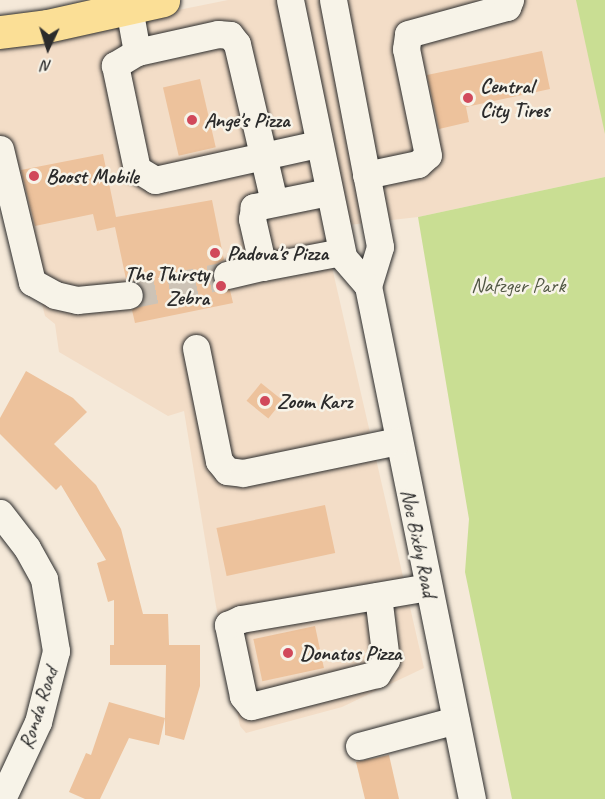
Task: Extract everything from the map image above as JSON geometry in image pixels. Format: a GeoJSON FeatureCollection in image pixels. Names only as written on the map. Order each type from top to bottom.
{"type":"FeatureCollection","features":[{"type":"Feature","properties":{"kind":"main road"},"geometry":{"type":"LineString","coordinates":[[0,32],[163,0]]}},
{"type":"Feature","properties":{"kind":"street","name":"Noe Bixby Road"},"geometry":{"type":"LineString","coordinates":[[290,0],[317,144],[342,252],[368,286],[472,799]]}},
{"type":"Feature","properties":{"kind":"street","name":"Noe Bixby Road"},"geometry":{"type":"LineString","coordinates":[[333,0],[380,247],[368,286]]}},
{"type":"Feature","properties":{"kind":"street"},"geometry":{"type":"LineString","coordinates":[[366,175],[418,164],[428,155],[406,49],[408,34],[507,7],[510,0]]}},
{"type":"Feature","properties":{"kind":"street"},"geometry":{"type":"LineString","coordinates":[[129,8],[137,52]]}},
{"type":"Feature","properties":{"kind":"street"},"geometry":{"type":"LineString","coordinates":[[274,202],[263,157],[237,44],[230,35],[218,34],[137,52],[115,65],[137,169],[154,180],[263,157],[317,144]]}},
{"type":"Feature","properties":{"kind":"street"},"geometry":{"type":"LineString","coordinates":[[0,149],[32,282],[55,295],[77,300],[129,295]]}},
{"type":"Feature","properties":{"kind":"street"},"geometry":{"type":"LineString","coordinates":[[263,267],[252,219],[254,207],[328,192]]}},
{"type":"Feature","properties":{"kind":"street"},"geometry":{"type":"LineString","coordinates":[[227,275],[342,252]]}},
{"type":"Feature","properties":{"kind":"street"},"geometry":{"type":"LineString","coordinates":[[196,348],[219,461],[227,471],[243,473],[398,441]]}},
{"type":"Feature","properties":{"kind":"street","name":"Ronda Road"},"geometry":{"type":"LineString","coordinates":[[2,799],[38,722],[56,651],[44,579],[3,515]]}},
{"type":"Feature","properties":{"kind":"street"},"geometry":{"type":"LineString","coordinates":[[378,596],[386,660],[377,674],[251,706],[243,696],[228,625],[241,618],[428,586]]}},
{"type":"Feature","properties":{"kind":"street"},"geometry":{"type":"LineString","coordinates":[[359,746],[456,720]]}},
{"type":"Feature","properties":{"kind":"shaded area"},"geometry":{"type":"Polygon","coordinates":[[[228,0],[578,0],[605,131],[605,177],[418,217],[323,228],[424,668],[342,707],[246,733],[240,726],[216,606],[184,411],[168,416],[59,352],[55,324],[45,316],[0,142],[0,46],[228,0]]]}},
{"type":"Feature","properties":{"kind":"green space"},"geometry":{"type":"Polygon","coordinates":[[[576,0],[605,0],[605,134],[576,0]]]}},
{"type":"Feature","properties":{"kind":"green space","name":"Nafzger Park"},"geometry":{"type":"Polygon","coordinates":[[[605,177],[605,799],[512,799],[465,572],[469,519],[418,217],[605,177]]]}},
{"type":"Feature","properties":{"kind":"building","name":"Central City Tires"},"geometry":{"type":"Polygon","coordinates":[[[542,51],[550,89],[466,107],[469,122],[439,129],[427,75],[542,51]]]}},
{"type":"Feature","properties":{"kind":"building"},"geometry":{"type":"Polygon","coordinates":[[[200,79],[216,147],[179,156],[163,88],[200,79]]]}},
{"type":"Feature","properties":{"kind":"building"},"geometry":{"type":"Polygon","coordinates":[[[103,154],[116,217],[212,200],[224,260],[216,264],[212,278],[216,286],[230,290],[233,303],[135,323],[132,310],[143,302],[145,293],[136,281],[126,279],[115,227],[97,231],[93,214],[35,226],[21,170],[103,154]]]}},
{"type":"Feature","properties":{"kind":"building"},"geometry":{"type":"Polygon","coordinates":[[[26,371],[73,398],[87,412],[54,444],[96,485],[121,529],[143,614],[168,614],[169,645],[200,645],[200,686],[184,740],[165,735],[166,665],[110,665],[110,645],[114,645],[114,600],[108,602],[97,563],[106,560],[61,485],[56,490],[0,434],[0,418],[26,371]]]}},
{"type":"Feature","properties":{"kind":"building","name":"Zoom Karz"},"geometry":{"type":"Polygon","coordinates":[[[261,383],[283,401],[268,418],[247,401],[261,383]]]}},
{"type":"Feature","properties":{"kind":"building"},"geometry":{"type":"Polygon","coordinates":[[[325,505],[335,553],[227,576],[216,528],[325,505]]]}},
{"type":"Feature","properties":{"kind":"building","name":"Donatos Pizza"},"geometry":{"type":"Polygon","coordinates":[[[315,626],[324,668],[262,681],[253,639],[315,626]]]}},
{"type":"Feature","properties":{"kind":"building"},"geometry":{"type":"Polygon","coordinates":[[[109,702],[165,718],[159,745],[129,738],[100,799],[85,799],[69,792],[86,753],[91,755],[109,702]]]}},
{"type":"Feature","properties":{"kind":"building"},"geometry":{"type":"Polygon","coordinates":[[[389,755],[399,799],[365,799],[356,762],[389,755]]]}},
{"type":"Feature","properties":{"kind":"tunnel"},"geometry":{"type":"LineString","coordinates":[[129,295],[227,275]]}},
{"type":"Feature","properties":{"kind":"place","name":"Central City Tires"},"geometry":{"type":"Point","coordinates":[468,98]}},
{"type":"Feature","properties":{"kind":"place","name":"Ange's Pizza"},"geometry":{"type":"Point","coordinates":[192,120]}},
{"type":"Feature","properties":{"kind":"place","name":"Boost Mobile"},"geometry":{"type":"Point","coordinates":[34,176]}},
{"type":"Feature","properties":{"kind":"place","name":"Padova's Pizza"},"geometry":{"type":"Point","coordinates":[215,253]}},
{"type":"Feature","properties":{"kind":"place","name":"The Thirsty Zebra"},"geometry":{"type":"Point","coordinates":[221,286]}},
{"type":"Feature","properties":{"kind":"place","name":"Zoom Karz"},"geometry":{"type":"Point","coordinates":[265,401]}},
{"type":"Feature","properties":{"kind":"place","name":"Donatos Pizza"},"geometry":{"type":"Point","coordinates":[288,653]}}]}
